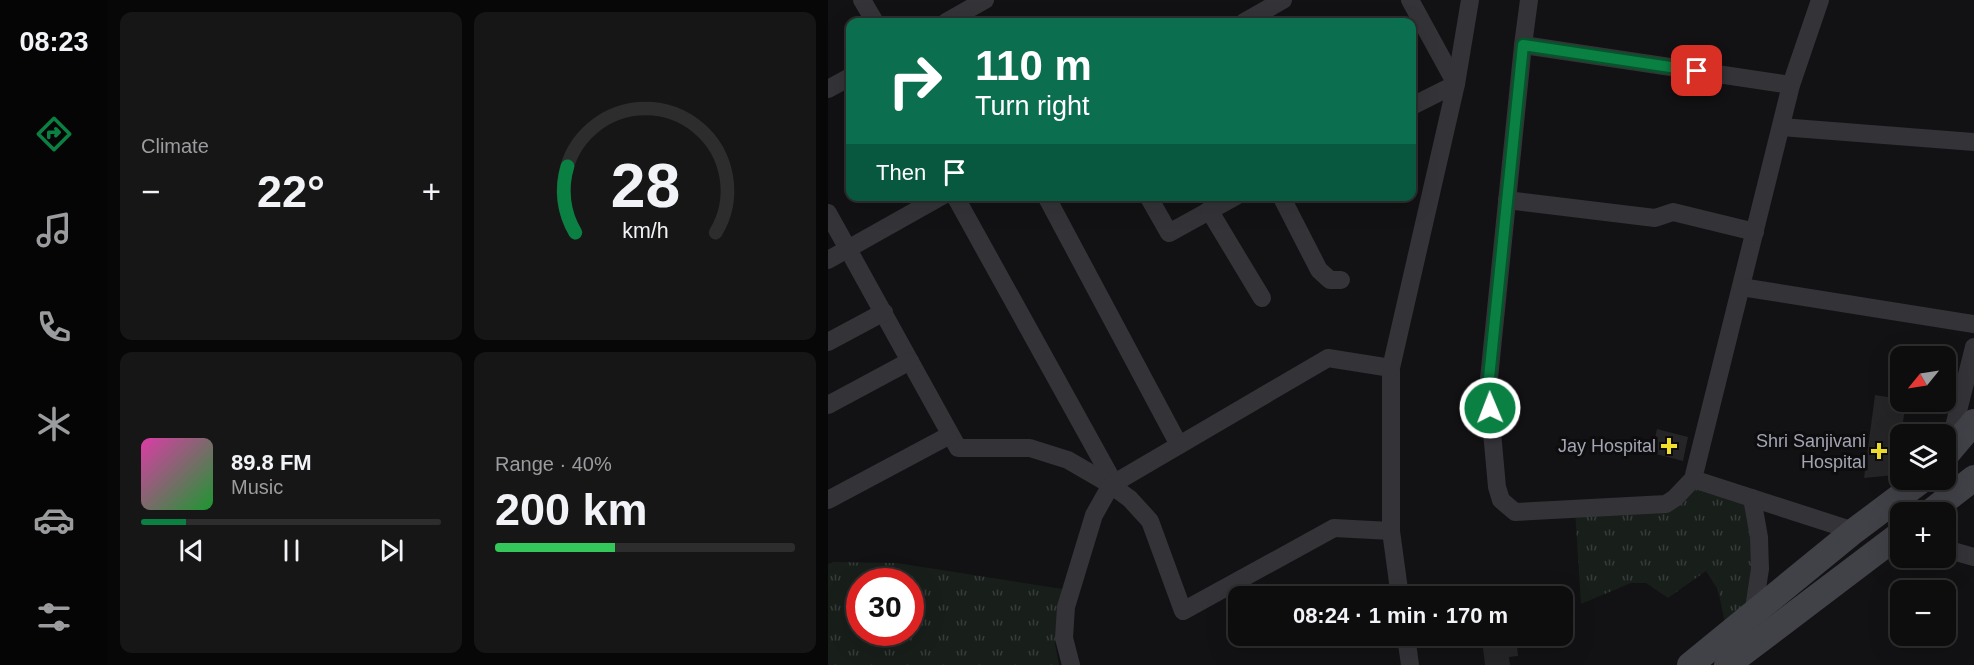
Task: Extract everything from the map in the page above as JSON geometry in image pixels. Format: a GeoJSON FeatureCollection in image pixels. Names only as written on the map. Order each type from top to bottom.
{"type":"FeatureCollection","features":[{"type":"Feature","properties":{"kind":"main road"},"geometry":{"type":"LineString","coordinates":[[1956,443],[1974,422]]}},
{"type":"Feature","properties":{"kind":"main road"},"geometry":{"type":"LineString","coordinates":[[1943,502],[1974,478]]}},
{"type":"Feature","properties":{"kind":"main road"},"geometry":{"type":"LineString","coordinates":[[1690,665],[1854,531],[1909,490]]}},
{"type":"Feature","properties":{"kind":"main road"},"geometry":{"type":"LineString","coordinates":[[1727,665],[1890,543]]}},
{"type":"Feature","properties":{"kind":"street"},"geometry":{"type":"LineString","coordinates":[[862,0],[873,18]]}},
{"type":"Feature","properties":{"kind":"street"},"geometry":{"type":"LineString","coordinates":[[953,18],[985,0]]}},
{"type":"Feature","properties":{"kind":"street"},"geometry":{"type":"LineString","coordinates":[[1251,18],[1283,0]]}},
{"type":"Feature","properties":{"kind":"street"},"geometry":{"type":"LineString","coordinates":[[1410,0],[1456,84]]}},
{"type":"Feature","properties":{"kind":"street"},"geometry":{"type":"LineString","coordinates":[[1398,586],[1391,531],[1391,368],[1456,84],[1470,0]]}},
{"type":"Feature","properties":{"kind":"street"},"geometry":{"type":"LineString","coordinates":[[1529,0],[1488,388],[1497,487],[1501,500],[1515,512],[1657,506],[1666,504],[1675,498],[1693,479],[1791,85],[1820,0]]}},
{"type":"Feature","properties":{"kind":"street"},"geometry":{"type":"LineString","coordinates":[[1523,45],[1791,85]]}},
{"type":"Feature","properties":{"kind":"street"},"geometry":{"type":"LineString","coordinates":[[828,89],[846,79]]}},
{"type":"Feature","properties":{"kind":"street"},"geometry":{"type":"LineString","coordinates":[[1416,104],[1456,84]]}},
{"type":"Feature","properties":{"kind":"street"},"geometry":{"type":"LineString","coordinates":[[1781,127],[1974,142]]}},
{"type":"Feature","properties":{"kind":"street"},"geometry":{"type":"LineString","coordinates":[[1507,200],[1655,218],[1673,212],[1755,232]]}},
{"type":"Feature","properties":{"kind":"street"},"geometry":{"type":"LineString","coordinates":[[828,260],[933,201]]}},
{"type":"Feature","properties":{"kind":"street"},"geometry":{"type":"LineString","coordinates":[[959,201],[1113,484]]}},
{"type":"Feature","properties":{"kind":"street"},"geometry":{"type":"LineString","coordinates":[[1049,201],[1179,445]]}},
{"type":"Feature","properties":{"kind":"street"},"geometry":{"type":"LineString","coordinates":[[1151,201],[1169,233],[1226,201]]}},
{"type":"Feature","properties":{"kind":"street"},"geometry":{"type":"LineString","coordinates":[[1284,201],[1319,270],[1330,280],[1341,280]]}},
{"type":"Feature","properties":{"kind":"street"},"geometry":{"type":"LineString","coordinates":[[1209,210],[1262,298]]}},
{"type":"Feature","properties":{"kind":"street"},"geometry":{"type":"LineString","coordinates":[[828,213],[958,448],[1030,448],[1068,460],[1113,484],[1150,521],[1183,611],[1334,528],[1391,531]]}},
{"type":"Feature","properties":{"kind":"street"},"geometry":{"type":"LineString","coordinates":[[1741,287],[1974,324]]}},
{"type":"Feature","properties":{"kind":"street"},"geometry":{"type":"LineString","coordinates":[[828,342],[884,312]]}},
{"type":"Feature","properties":{"kind":"street"},"geometry":{"type":"LineString","coordinates":[[1955,424],[1974,347]]}},
{"type":"Feature","properties":{"kind":"street"},"geometry":{"type":"LineString","coordinates":[[1071,665],[1064,638],[1066,607],[1094,515],[1113,484],[1328,358],[1391,368]]}},
{"type":"Feature","properties":{"kind":"street"},"geometry":{"type":"LineString","coordinates":[[828,405],[910,361]]}},
{"type":"Feature","properties":{"kind":"street"},"geometry":{"type":"LineString","coordinates":[[828,500],[950,435]]}},
{"type":"Feature","properties":{"kind":"street"},"geometry":{"type":"LineString","coordinates":[[1693,479],[1854,531]]}},
{"type":"Feature","properties":{"kind":"street"},"geometry":{"type":"LineString","coordinates":[[1752,498],[1759,537],[1760,569],[1753,615]]}},
{"type":"Feature","properties":{"kind":"street"},"geometry":{"type":"LineString","coordinates":[[1956,552],[1974,557]]}},
{"type":"Feature","properties":{"kind":"street"},"geometry":{"type":"LineString","coordinates":[[1407,646],[1410,665]]}},
{"type":"Feature","properties":{"kind":"green space"},"geometry":{"type":"Polygon","coordinates":[[[1693,482],[1750,500],[1754,607],[1726,628],[1718,590],[1706,571],[1668,598],[1646,583],[1631,583],[1581,604],[1575,511],[1667,507],[1693,482]]]}},
{"type":"Feature","properties":{"kind":"green space"},"geometry":{"type":"Polygon","coordinates":[[[834,562],[897,563],[1063,589],[1055,644],[1059,665],[828,665],[828,564],[834,562]]]}},
{"type":"Feature","properties":{"kind":"building"},"geometry":{"type":"Polygon","coordinates":[[[1875,395],[1890,397],[1890,412],[1904,412],[1903,424],[1890,424],[1890,475],[1864,478],[1875,395]]]}},
{"type":"Feature","properties":{"kind":"building"},"geometry":{"type":"Polygon","coordinates":[[[1657,429],[1688,437],[1683,461],[1652,453],[1657,429]]]}},
{"type":"Feature","properties":{"kind":"building"},"geometry":{"type":"Polygon","coordinates":[[[1517,646],[1518,656],[1509,657],[1510,665],[1485,665],[1483,648],[1517,646]]]}},
{"type":"Feature","properties":{"kind":"place","name":"Jay Hospital"},"geometry":{"type":"Point","coordinates":[1669,446]}},
{"type":"Feature","properties":{"kind":"place","name":"Shri Sanjivani Hospital"},"geometry":{"type":"Point","coordinates":[1879,451]}},
{"type":"Feature","properties":{"kind":"route"},"geometry":{"type":"LineString","coordinates":[[1490,408],[1488,388],[1523,45],[1697,71]]}}]}
